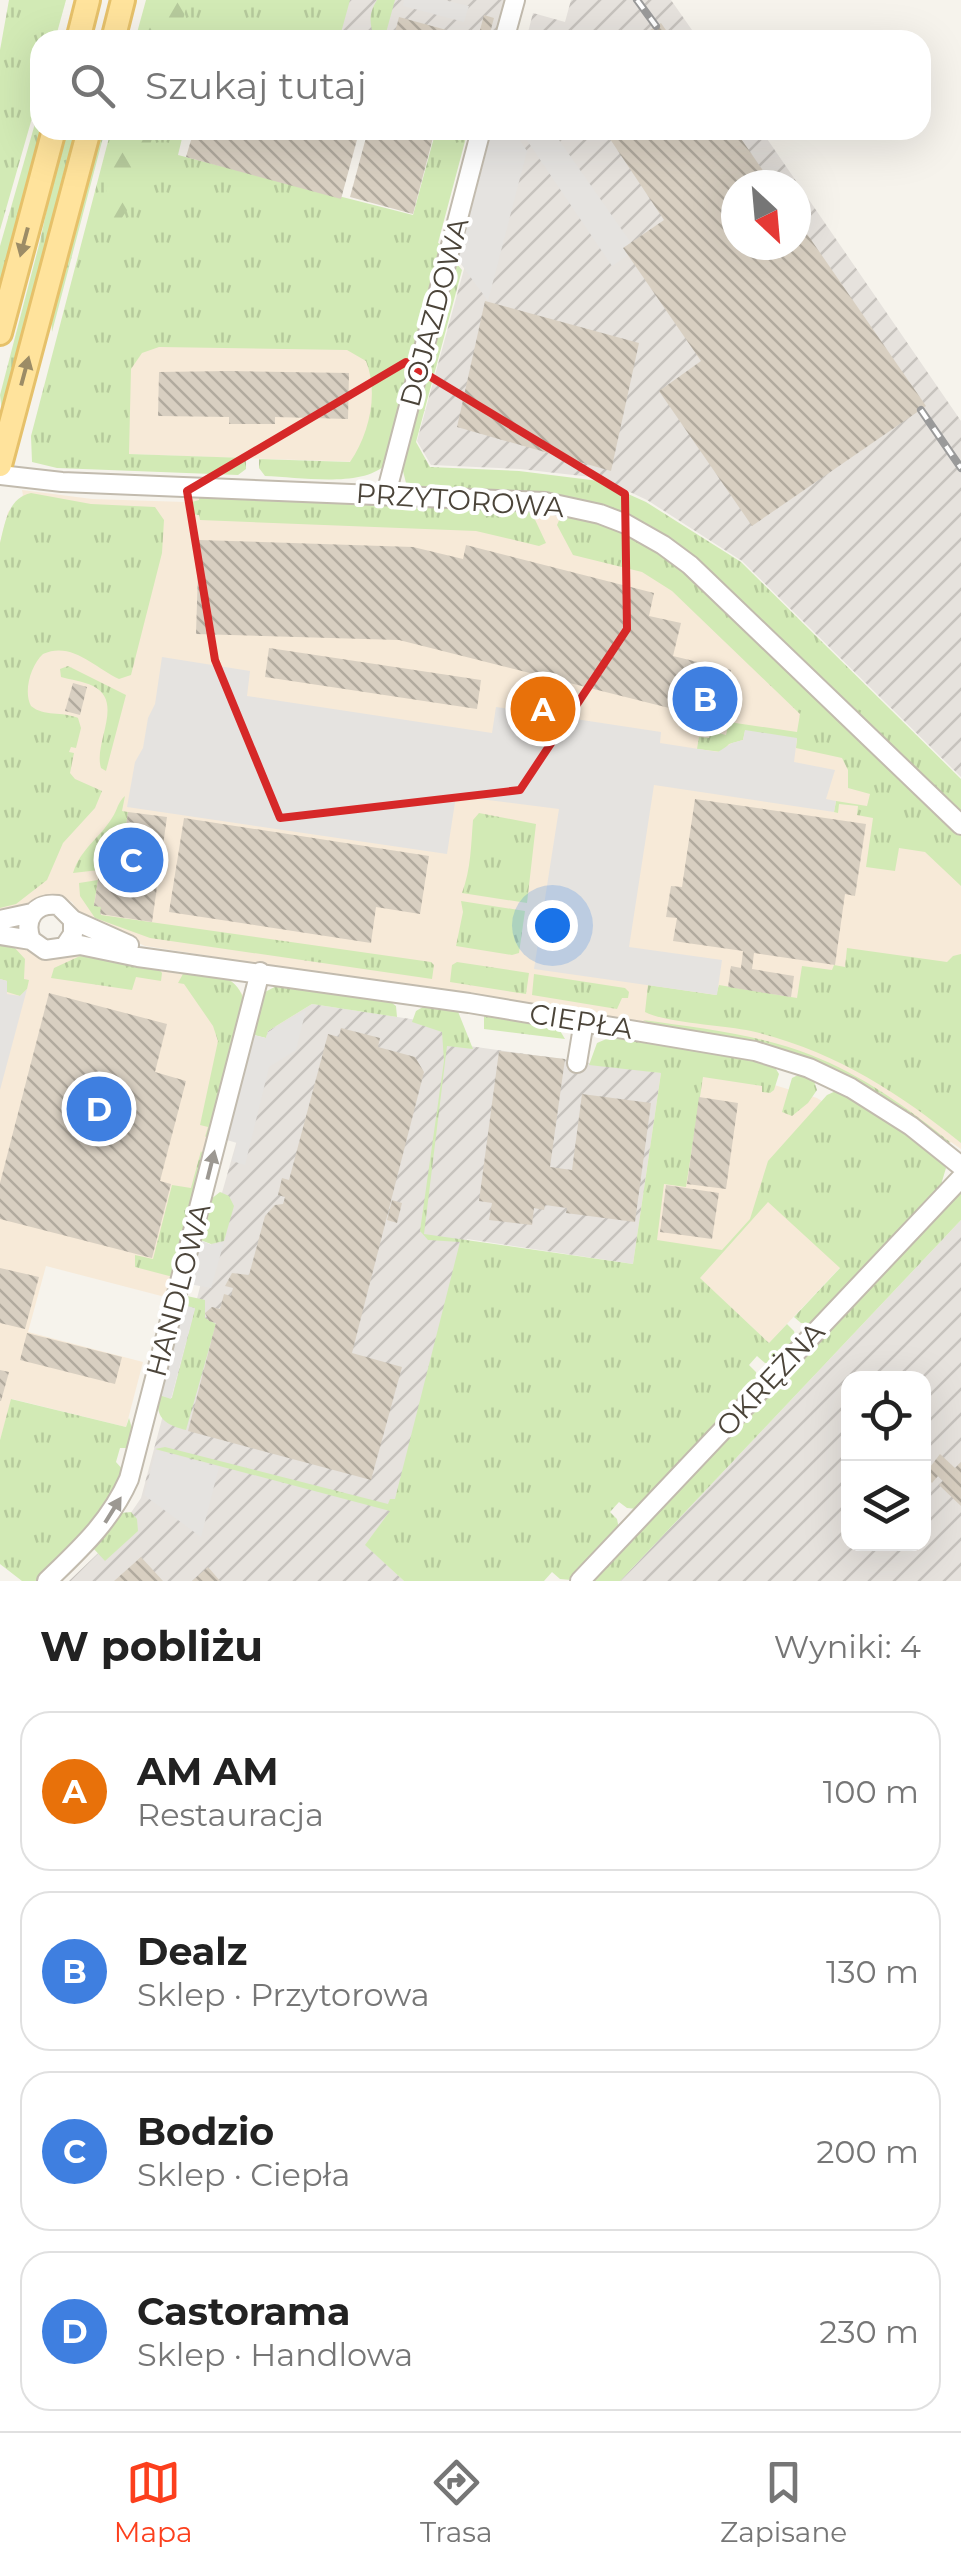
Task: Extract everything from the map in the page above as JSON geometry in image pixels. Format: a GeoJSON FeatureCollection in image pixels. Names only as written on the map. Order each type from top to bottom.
{"type":"FeatureCollection","features":[{"type":"Feature","properties":{"kind":"main road"},"geometry":{"type":"LineString","coordinates":[[80,30],[88,0]]}},
{"type":"Feature","properties":{"kind":"main road"},"geometry":{"type":"LineString","coordinates":[[115,30],[123,0]]}},
{"type":"Feature","properties":{"kind":"main road"},"geometry":{"type":"LineString","coordinates":[[0,333],[51,140]]}},
{"type":"Feature","properties":{"kind":"main road"},"geometry":{"type":"LineString","coordinates":[[10,470],[87,140]]}},
{"type":"Feature","properties":{"kind":"street"},"geometry":{"type":"LineString","coordinates":[[507,30],[515,0]]}},
{"type":"Feature","properties":{"kind":"street","name":"DOJAZDOWA"},"geometry":{"type":"LineString","coordinates":[[386,494],[478,140]]}},
{"type":"Feature","properties":{"kind":"street","name":"PRZYTOROWA"},"geometry":{"type":"LineString","coordinates":[[0,475],[10,470],[82,483],[545,502],[600,514],[646,534],[690,565],[961,824]]}},
{"type":"Feature","properties":{"kind":"street","name":"CIEPŁA"},"geometry":{"type":"LineString","coordinates":[[0,920],[32,913],[44,905],[58,905],[73,920],[104,936],[172,960]]}},
{"type":"Feature","properties":{"kind":"street"},"geometry":{"type":"LineString","coordinates":[[32,913],[28,926],[32,940]]}},
{"type":"Feature","properties":{"kind":"street"},"geometry":{"type":"LineString","coordinates":[[65,946],[73,934],[73,920]]}},
{"type":"Feature","properties":{"kind":"street","name":"CIEPŁA"},"geometry":{"type":"LineString","coordinates":[[0,935],[32,940],[45,950],[65,946],[260,972],[755,1051],[809,1068],[890,1112],[961,1166]]}},
{"type":"Feature","properties":{"kind":"street","name":"HANDLOWA"},"geometry":{"type":"LineString","coordinates":[[47,1581],[102,1526],[129,1480],[260,972]]}},
{"type":"Feature","properties":{"kind":"street"},"geometry":{"type":"LineString","coordinates":[[576,1064],[584,1021]]}},
{"type":"Feature","properties":{"kind":"street","name":"OKRĘŻNA"},"geometry":{"type":"LineString","coordinates":[[580,1581],[961,1178]]}},
{"type":"Feature","properties":{"kind":"highlighted area"},"geometry":{"type":"Polygon","coordinates":[[[406,362],[625,494],[627,629],[520,790],[280,818],[215,660],[187,491],[406,362]]]}},
{"type":"Feature","properties":{"kind":"shaded area"},"geometry":{"type":"Polygon","coordinates":[[[190,0],[505,0],[497,30],[182,30],[190,0]]]}},
{"type":"Feature","properties":{"kind":"shaded area"},"geometry":{"type":"Polygon","coordinates":[[[404,0],[444,0],[469,6],[464,22],[403,6],[404,0]]]}},
{"type":"Feature","properties":{"kind":"shaded area"},"geometry":{"type":"Polygon","coordinates":[[[571,0],[671,0],[692,30],[529,30],[533,13],[565,22],[571,0]]]}},
{"type":"Feature","properties":{"kind":"shaded area"},"geometry":{"type":"Polygon","coordinates":[[[489,140],[520,140],[527,151],[488,301],[458,260],[489,140]]]}},
{"type":"Feature","properties":{"kind":"shaded area"},"geometry":{"type":"Polygon","coordinates":[[[499,140],[768,140],[788,170],[721,170],[721,260],[811,260],[811,203],[961,421],[961,777],[742,561],[647,500],[600,478],[431,465],[417,441],[499,140]]]}},
{"type":"Feature","properties":{"kind":"shaded area"},"geometry":{"type":"Polygon","coordinates":[[[527,140],[559,140],[636,250],[612,266],[527,140]]]}},
{"type":"Feature","properties":{"kind":"shaded area"},"geometry":{"type":"Polygon","coordinates":[[[77,310],[408,351],[358,462],[41,451],[77,310]]]}},
{"type":"Feature","properties":{"kind":"shaded area"},"geometry":{"type":"Polygon","coordinates":[[[22,490],[92,499],[185,502],[194,495],[525,507],[595,520],[838,717],[961,835],[961,1149],[951,1142],[948,1145],[828,1067],[769,1047],[697,1032],[145,946],[82,917],[72,902],[59,895],[42,896],[17,914],[0,916],[0,543],[8,512],[23,495],[22,490]]]}},
{"type":"Feature","properties":{"kind":"shaded area"},"geometry":{"type":"Polygon","coordinates":[[[162,657],[250,671],[247,696],[492,733],[496,707],[661,732],[660,743],[718,752],[743,740],[745,730],[797,738],[794,762],[835,770],[826,799],[836,801],[834,812],[654,785],[629,947],[722,960],[717,995],[534,969],[559,809],[456,796],[447,854],[127,807],[135,762],[155,704],[162,657]]]}},
{"type":"Feature","properties":{"kind":"shaded area"},"geometry":{"type":"Polygon","coordinates":[[[0,939],[24,947],[42,959],[57,959],[74,951],[227,976],[244,996],[245,1005],[169,1298],[46,1266],[28,1332],[143,1362],[126,1427],[12,1399],[0,1440],[0,939]]]}},
{"type":"Feature","properties":{"kind":"shaded area"},"geometry":{"type":"Polygon","coordinates":[[[0,979],[7,981],[7,994],[20,996],[27,989],[0,1090],[0,979]]]}},
{"type":"Feature","properties":{"kind":"shaded area"},"geometry":{"type":"Polygon","coordinates":[[[312,1004],[450,1025],[448,1043],[661,1073],[633,1264],[467,1239],[402,1499],[366,1545],[404,1581],[69,1581],[113,1539],[141,1498],[167,1400],[171,1400],[211,1244],[208,1242],[268,1031],[312,1004]]]}},
{"type":"Feature","properties":{"kind":"shaded area"},"geometry":{"type":"Polygon","coordinates":[[[306,1010],[296,1050],[269,1067],[245,1165],[232,1161],[237,1143],[227,1140],[254,1035],[266,1038],[268,1032],[306,1010]]]}},
{"type":"Feature","properties":{"kind":"shaded area"},"geometry":{"type":"Polygon","coordinates":[[[662,1064],[741,1075],[817,1098],[912,1156],[913,1190],[769,1343],[692,1271],[633,1264],[662,1064]]]}},
{"type":"Feature","properties":{"kind":"shaded area"},"geometry":{"type":"Polygon","coordinates":[[[961,1220],[961,1581],[620,1581],[961,1220]]]}},
{"type":"Feature","properties":{"kind":"shaded area"},"geometry":{"type":"Polygon","coordinates":[[[200,1240],[212,1245],[224,1242],[211,1288],[189,1284],[200,1240]]]}},
{"type":"Feature","properties":{"kind":"shaded area"},"geometry":{"type":"Polygon","coordinates":[[[183,1305],[195,1308],[171,1399],[159,1395],[183,1305]]]}},
{"type":"Feature","properties":{"kind":"shaded area"},"geometry":{"type":"Polygon","coordinates":[[[156,1450],[219,1467],[201,1537],[144,1495],[156,1450]]]}},
{"type":"Feature","properties":{"kind":"green space"},"geometry":{"type":"Polygon","coordinates":[[[9,0],[66,0],[58,30],[30,30],[30,125],[0,230],[0,50],[9,0]]]}},
{"type":"Feature","properties":{"kind":"green space"},"geometry":{"type":"Polygon","coordinates":[[[146,0],[350,0],[342,30],[138,30],[146,0]]]}},
{"type":"Feature","properties":{"kind":"green space"},"geometry":{"type":"Polygon","coordinates":[[[155,0],[188,0],[180,30],[147,30],[155,0]]]}},
{"type":"Feature","properties":{"kind":"green space"},"geometry":{"type":"Polygon","coordinates":[[[377,0],[395,0],[387,30],[372,30],[371,13],[377,0]]]}},
{"type":"Feature","properties":{"kind":"green space"},"geometry":{"type":"Polygon","coordinates":[[[30,140],[41,140],[0,297],[0,246],[30,140]]]}},
{"type":"Feature","properties":{"kind":"green space"},"geometry":{"type":"Polygon","coordinates":[[[62,140],[76,140],[3,420],[0,395],[62,140]]]}},
{"type":"Feature","properties":{"kind":"green space"},"geometry":{"type":"Polygon","coordinates":[[[96,140],[102,140],[52,332],[51,312],[96,140]]]}},
{"type":"Feature","properties":{"kind":"green space"},"geometry":{"type":"Polygon","coordinates":[[[108,140],[182,140],[178,155],[413,215],[433,140],[465,140],[438,243],[444,246],[385,465],[361,477],[328,480],[265,476],[259,468],[259,459],[350,462],[367,426],[372,387],[366,361],[347,350],[159,347],[142,353],[131,369],[129,454],[246,458],[246,469],[238,475],[57,468],[32,462],[31,436],[108,140]]]}},
{"type":"Feature","properties":{"kind":"green space"},"geometry":{"type":"Polygon","coordinates":[[[117,140],[152,140],[129,207],[116,227],[100,221],[117,140]]]}},
{"type":"Feature","properties":{"kind":"green space"},"geometry":{"type":"Polygon","coordinates":[[[457,264],[462,270],[416,442],[430,467],[519,471],[599,481],[646,502],[741,562],[961,779],[961,813],[703,565],[648,526],[565,496],[422,488],[406,483],[402,467],[457,264]]]}},
{"type":"Feature","properties":{"kind":"green space"},"geometry":{"type":"Polygon","coordinates":[[[31,493],[91,504],[155,507],[164,520],[162,553],[131,675],[119,679],[83,657],[64,651],[43,654],[32,671],[28,686],[31,706],[42,712],[78,718],[81,728],[76,748],[71,747],[69,752],[74,753],[70,773],[102,791],[95,808],[63,843],[47,880],[16,904],[0,908],[0,543],[12,506],[31,493]]]}},
{"type":"Feature","properties":{"kind":"green space"},"geometry":{"type":"Polygon","coordinates":[[[199,495],[530,509],[546,543],[539,546],[476,531],[200,520],[199,515],[190,514],[189,510],[199,495]]]}},
{"type":"Feature","properties":{"kind":"green space"},"geometry":{"type":"Polygon","coordinates":[[[570,513],[641,540],[692,576],[961,835],[961,886],[925,852],[899,848],[895,871],[866,867],[873,818],[857,815],[858,806],[839,804],[838,813],[834,812],[836,801],[867,806],[870,794],[848,788],[848,770],[842,758],[796,748],[797,739],[745,731],[743,740],[729,744],[722,752],[697,749],[699,737],[709,738],[711,731],[726,735],[729,722],[797,732],[800,714],[672,591],[642,572],[573,555],[557,525],[561,516],[570,513]]]}},
{"type":"Feature","properties":{"kind":"green space"},"geometry":{"type":"Polygon","coordinates":[[[68,666],[126,695],[106,771],[101,768],[100,758],[107,702],[93,686],[61,677],[60,669],[68,666]]]}},
{"type":"Feature","properties":{"kind":"green space"},"geometry":{"type":"Polygon","coordinates":[[[125,796],[122,811],[128,812],[124,842],[111,840],[109,849],[103,849],[99,870],[73,873],[81,857],[125,796]]]}},
{"type":"Feature","properties":{"kind":"green space"},"geometry":{"type":"Polygon","coordinates":[[[479,813],[536,824],[527,903],[462,893],[473,820],[479,813]]]}},
{"type":"Feature","properties":{"kind":"green space"},"geometry":{"type":"Polygon","coordinates":[[[98,880],[94,905],[101,907],[101,915],[431,962],[432,979],[150,938],[95,918],[80,896],[79,883],[98,880]]]}},
{"type":"Feature","properties":{"kind":"green space"},"geometry":{"type":"Polygon","coordinates":[[[461,901],[525,911],[519,953],[456,946],[463,912],[461,901]]]}},
{"type":"Feature","properties":{"kind":"green space"},"geometry":{"type":"Polygon","coordinates":[[[0,944],[14,947],[25,959],[24,979],[29,980],[20,996],[4,991],[7,981],[0,979],[0,944]]]}},
{"type":"Feature","properties":{"kind":"green space"},"geometry":{"type":"Polygon","coordinates":[[[847,948],[947,962],[961,954],[961,1143],[888,1090],[809,1049],[751,1031],[645,1012],[648,985],[716,995],[719,985],[797,998],[802,966],[832,970],[834,965],[845,967],[847,948]]]}},
{"type":"Feature","properties":{"kind":"green space"},"geometry":{"type":"Polygon","coordinates":[[[102,954],[156,966],[162,973],[161,981],[136,977],[132,990],[51,978],[54,968],[80,956],[100,959],[102,954]]]}},
{"type":"Feature","properties":{"kind":"green space"},"geometry":{"type":"Polygon","coordinates":[[[457,962],[529,973],[526,994],[450,982],[452,965],[457,962]]]}},
{"type":"Feature","properties":{"kind":"green space"},"geometry":{"type":"Polygon","coordinates":[[[191,970],[232,982],[245,1005],[211,1134],[205,1137],[208,1127],[200,1125],[218,1041],[213,1026],[184,984],[178,983],[184,972],[191,970]]]}},
{"type":"Feature","properties":{"kind":"green space"},"geometry":{"type":"Polygon","coordinates":[[[534,974],[625,988],[628,998],[622,998],[617,1009],[532,995],[534,974]]]}},
{"type":"Feature","properties":{"kind":"green space"},"geometry":{"type":"Polygon","coordinates":[[[284,982],[387,999],[396,1006],[397,1017],[312,1004],[268,1031],[266,1038],[254,1035],[265,992],[284,982]]]}},
{"type":"Feature","properties":{"kind":"green space"},"geometry":{"type":"Polygon","coordinates":[[[428,1004],[457,1009],[473,1049],[447,1046],[424,1234],[633,1264],[661,1073],[589,1065],[597,1043],[618,1034],[767,1062],[779,1074],[770,1093],[762,1092],[762,1086],[703,1077],[686,1187],[664,1184],[657,1240],[722,1250],[750,1219],[768,1161],[827,1095],[838,1090],[929,1149],[946,1168],[940,1188],[812,1323],[801,1323],[794,1317],[840,1268],[768,1202],[700,1278],[769,1343],[787,1324],[796,1340],[776,1363],[765,1363],[757,1356],[749,1365],[756,1372],[757,1382],[637,1509],[619,1502],[610,1512],[619,1529],[571,1580],[560,1579],[552,1572],[544,1581],[404,1581],[365,1545],[390,1511],[155,1449],[165,1447],[388,1504],[395,1499],[460,1242],[428,1240],[420,1231],[444,1061],[442,1032],[412,1022],[416,1011],[428,1004]]]}},
{"type":"Feature","properties":{"kind":"green space"},"geometry":{"type":"Polygon","coordinates":[[[484,1013],[556,1024],[565,1039],[484,1029],[484,1013]]]}},
{"type":"Feature","properties":{"kind":"green space"},"geometry":{"type":"Polygon","coordinates":[[[643,1020],[749,1037],[811,1055],[884,1093],[950,1142],[948,1145],[828,1067],[801,1055],[643,1020]]]}},
{"type":"Feature","properties":{"kind":"green space"},"geometry":{"type":"Polygon","coordinates":[[[802,1073],[813,1078],[817,1090],[792,1116],[782,1112],[792,1078],[802,1073]]]}},
{"type":"Feature","properties":{"kind":"green space"},"geometry":{"type":"Polygon","coordinates":[[[201,1151],[204,1156],[173,1277],[135,1267],[135,1255],[153,1259],[172,1185],[191,1188],[201,1151]]]}},
{"type":"Feature","properties":{"kind":"green space"},"geometry":{"type":"Polygon","coordinates":[[[961,1191],[961,1220],[620,1581],[591,1581],[961,1191]]]}},
{"type":"Feature","properties":{"kind":"green space"},"geometry":{"type":"Polygon","coordinates":[[[220,1192],[229,1196],[234,1206],[224,1241],[211,1244],[200,1240],[211,1199],[220,1192]]]}},
{"type":"Feature","properties":{"kind":"green space"},"geometry":{"type":"Polygon","coordinates":[[[187,1296],[205,1300],[205,1318],[216,1324],[186,1430],[163,1419],[158,1403],[159,1395],[172,1398],[195,1309],[184,1305],[187,1296]]]}},
{"type":"Feature","properties":{"kind":"green space"},"geometry":{"type":"Polygon","coordinates":[[[11,1399],[126,1427],[129,1418],[133,1432],[130,1448],[120,1448],[116,1462],[124,1471],[108,1503],[36,1581],[22,1581],[0,1564],[0,1440],[11,1399]]]}},
{"type":"Feature","properties":{"kind":"green space"},"geometry":{"type":"Polygon","coordinates":[[[131,1512],[137,1519],[138,1531],[105,1561],[93,1548],[121,1513],[131,1512]]]}},
{"type":"Feature","properties":{"kind":"building"},"geometry":{"type":"Polygon","coordinates":[[[484,15],[494,18],[491,30],[480,30],[484,15]]]}},
{"type":"Feature","properties":{"kind":"building"},"geometry":{"type":"Polygon","coordinates":[[[399,17],[446,30],[396,30],[399,17]]]}},
{"type":"Feature","properties":{"kind":"building"},"geometry":{"type":"Polygon","coordinates":[[[191,140],[357,140],[341,199],[186,157],[191,140]]]}},
{"type":"Feature","properties":{"kind":"building"},"geometry":{"type":"Polygon","coordinates":[[[365,140],[432,140],[413,214],[350,197],[365,140]]]}},
{"type":"Feature","properties":{"kind":"building"},"geometry":{"type":"Polygon","coordinates":[[[611,140],[742,140],[763,170],[721,170],[721,260],[811,260],[811,240],[926,406],[752,526],[659,391],[701,361],[623,248],[664,220],[611,140]]]}},
{"type":"Feature","properties":{"kind":"building"},"geometry":{"type":"Polygon","coordinates":[[[485,301],[639,343],[611,471],[457,427],[485,301]]]}},
{"type":"Feature","properties":{"kind":"building"},"geometry":{"type":"Polygon","coordinates":[[[159,372],[349,373],[348,419],[275,417],[275,424],[229,424],[229,417],[158,416],[159,372]]]}},
{"type":"Feature","properties":{"kind":"building"},"geometry":{"type":"Polygon","coordinates":[[[199,540],[413,547],[463,559],[466,545],[654,593],[649,616],[681,623],[673,656],[731,670],[717,720],[399,640],[196,634],[199,540]]]}},
{"type":"Feature","properties":{"kind":"building"},"geometry":{"type":"Polygon","coordinates":[[[269,648],[481,680],[477,709],[265,677],[269,648]]]}},
{"type":"Feature","properties":{"kind":"building"},"geometry":{"type":"Polygon","coordinates":[[[73,683],[87,687],[80,715],[65,711],[73,683]]]}},
{"type":"Feature","properties":{"kind":"building"},"geometry":{"type":"Polygon","coordinates":[[[695,799],[866,824],[855,896],[845,894],[835,965],[754,953],[752,969],[794,976],[791,997],[728,987],[731,966],[741,968],[743,951],[673,941],[677,918],[666,917],[671,886],[682,887],[695,799]]]}},
{"type":"Feature","properties":{"kind":"building"},"geometry":{"type":"Polygon","coordinates":[[[128,812],[167,817],[152,922],[100,914],[101,907],[94,906],[103,848],[109,849],[110,840],[124,842],[128,812]]]}},
{"type":"Feature","properties":{"kind":"building"},"geometry":{"type":"Polygon","coordinates":[[[184,818],[429,856],[420,914],[376,907],[371,943],[169,912],[184,818]]]}},
{"type":"Feature","properties":{"kind":"building"},"geometry":{"type":"Polygon","coordinates":[[[49,993],[167,1024],[155,1072],[186,1081],[160,1181],[171,1184],[152,1258],[0,1219],[0,1183],[49,993]]]}},
{"type":"Feature","properties":{"kind":"building"},"geometry":{"type":"Polygon","coordinates":[[[341,1028],[380,1038],[378,1047],[415,1057],[424,1072],[352,1353],[402,1367],[371,1480],[188,1431],[216,1323],[209,1321],[205,1313],[212,1307],[220,1309],[224,1294],[231,1296],[233,1288],[225,1286],[232,1273],[249,1275],[265,1216],[275,1205],[283,1204],[285,1197],[278,1195],[282,1178],[289,1180],[328,1034],[339,1037],[341,1028]]]}},
{"type":"Feature","properties":{"kind":"building"},"geometry":{"type":"Polygon","coordinates":[[[499,1051],[565,1059],[550,1167],[572,1170],[582,1094],[651,1103],[635,1222],[566,1213],[567,1208],[545,1205],[544,1210],[534,1208],[532,1225],[489,1220],[492,1203],[479,1201],[499,1051]]]}},
{"type":"Feature","properties":{"kind":"building"},"geometry":{"type":"Polygon","coordinates":[[[699,1097],[738,1103],[726,1189],[687,1184],[699,1097]]]}},
{"type":"Feature","properties":{"kind":"building"},"geometry":{"type":"Polygon","coordinates":[[[666,1185],[719,1193],[712,1239],[660,1232],[666,1185]]]}},
{"type":"Feature","properties":{"kind":"building"},"geometry":{"type":"Polygon","coordinates":[[[392,1200],[402,1203],[397,1223],[387,1220],[392,1200]]]}},
{"type":"Feature","properties":{"kind":"building"},"geometry":{"type":"Polygon","coordinates":[[[0,1268],[39,1277],[25,1329],[0,1323],[0,1268]]]}},
{"type":"Feature","properties":{"kind":"building"},"geometry":{"type":"Polygon","coordinates":[[[27,1333],[122,1357],[115,1384],[20,1360],[27,1333]]]}},
{"type":"Feature","properties":{"kind":"building"},"geometry":{"type":"Polygon","coordinates":[[[0,1370],[9,1372],[1,1401],[0,1401],[0,1370]]]}},
{"type":"Feature","properties":{"kind":"building"},"geometry":{"type":"Polygon","coordinates":[[[940,1454],[955,1468],[961,1462],[961,1506],[939,1485],[943,1481],[938,1476],[931,1482],[931,1466],[940,1454]]]}},
{"type":"Feature","properties":{"kind":"building"},"geometry":{"type":"Polygon","coordinates":[[[141,1557],[163,1581],[114,1581],[141,1557]]]}},
{"type":"Feature","properties":{"kind":"building"},"geometry":{"type":"Polygon","coordinates":[[[208,1567],[220,1581],[192,1581],[208,1567]]]}},
{"type":"Feature","properties":{"kind":"railway"},"geometry":{"type":"LineString","coordinates":[[637,0],[656,26]]}},
{"type":"Feature","properties":{"kind":"railway"},"geometry":{"type":"LineString","coordinates":[[921,410],[961,468]]}},
{"type":"Feature","properties":{"kind":"place","name":"Dealz"},"geometry":{"type":"Point","coordinates":[705,699]}},
{"type":"Feature","properties":{"kind":"place","name":"AM AM"},"geometry":{"type":"Point","coordinates":[543,709]}},
{"type":"Feature","properties":{"kind":"place","name":"Bodzio"},"geometry":{"type":"Point","coordinates":[131,860]}},
{"type":"Feature","properties":{"kind":"place","name":"Castorama"},"geometry":{"type":"Point","coordinates":[99,1109]}}]}
